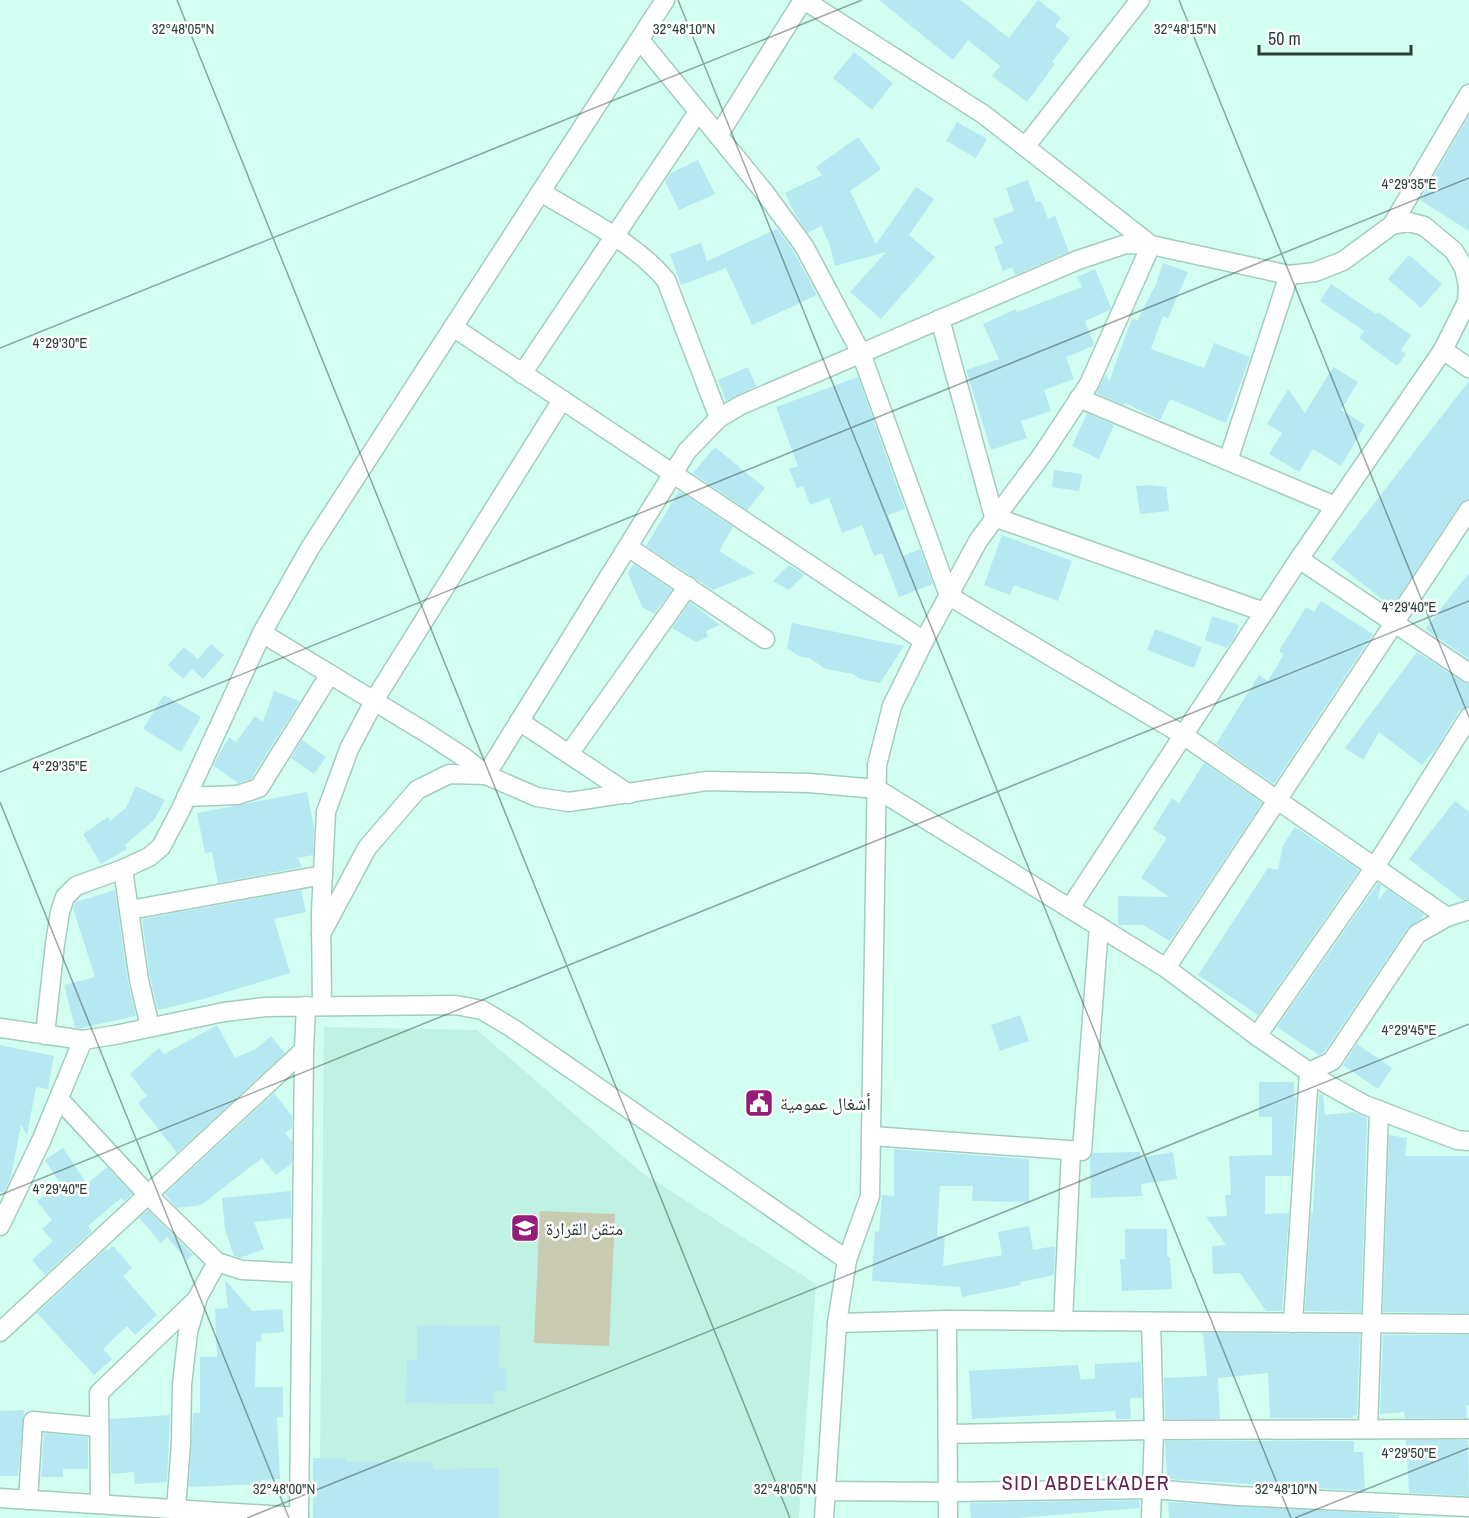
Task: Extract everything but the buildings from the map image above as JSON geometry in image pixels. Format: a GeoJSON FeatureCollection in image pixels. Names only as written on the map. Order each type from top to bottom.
{"type":"FeatureCollection","features":[{"type":"Feature","properties":{"kind":"street"},"geometry":{"type":"LineString","coordinates":[[45,1035],[60,912],[65,897],[76,886],[123,869],[149,857],[161,847],[262,633],[310,548],[665,0]]}},
{"type":"Feature","properties":{"kind":"street"},"geometry":{"type":"LineString","coordinates":[[718,136],[803,0],[983,114],[1151,245]]}},
{"type":"Feature","properties":{"kind":"street"},"geometry":{"type":"LineString","coordinates":[[1025,147],[1140,0]]}},
{"type":"Feature","properties":{"kind":"street"},"geometry":{"type":"LineString","coordinates":[[640,40],[765,193],[804,246],[861,353],[949,596],[1183,735],[1447,917]]}},
{"type":"Feature","properties":{"kind":"street"},"geometry":{"type":"LineString","coordinates":[[486,775],[687,451],[719,418],[741,405],[1078,260],[1126,244],[1151,245],[1289,275],[1315,272],[1343,261],[1392,225],[1469,94]]}},
{"type":"Feature","properties":{"kind":"street"},"geometry":{"type":"LineString","coordinates":[[522,374],[698,112]]}},
{"type":"Feature","properties":{"kind":"street"},"geometry":{"type":"LineString","coordinates":[[541,192],[614,237],[655,267],[666,280],[719,418]]}},
{"type":"Feature","properties":{"kind":"street"},"geometry":{"type":"LineString","coordinates":[[1070,908],[1299,559],[1443,350],[1467,302],[1469,286],[1464,268],[1454,251],[1424,226],[1409,222],[1392,225]]}},
{"type":"Feature","properties":{"kind":"street"},"geometry":{"type":"LineString","coordinates":[[824,1518],[837,1323],[847,1260],[870,1196],[877,765],[892,706],[978,541],[1042,455],[1089,384],[1151,245]]}},
{"type":"Feature","properties":{"kind":"street"},"geometry":{"type":"LineString","coordinates":[[1228,460],[1289,275]]}},
{"type":"Feature","properties":{"kind":"street"},"geometry":{"type":"LineString","coordinates":[[940,319],[994,517]]}},
{"type":"Feature","properties":{"kind":"street"},"geometry":{"type":"LineString","coordinates":[[453,327],[924,641]]}},
{"type":"Feature","properties":{"kind":"street"},"geometry":{"type":"LineString","coordinates":[[1443,350],[1469,368]]}},
{"type":"Feature","properties":{"kind":"street"},"geometry":{"type":"LineString","coordinates":[[1079,398],[1335,506]]}},
{"type":"Feature","properties":{"kind":"street"},"geometry":{"type":"LineString","coordinates":[[0,1498],[299,1517],[304,1050],[314,1005],[321,934],[326,812],[349,749],[374,701],[562,400]]}},
{"type":"Feature","properties":{"kind":"street"},"geometry":{"type":"LineString","coordinates":[[1166,968],[1469,510]]}},
{"type":"Feature","properties":{"kind":"street"},"geometry":{"type":"LineString","coordinates":[[994,517],[1264,612]]}},
{"type":"Feature","properties":{"kind":"street"},"geometry":{"type":"LineString","coordinates":[[628,547],[765,639]]}},
{"type":"Feature","properties":{"kind":"street"},"geometry":{"type":"LineString","coordinates":[[1299,559],[1469,673]]}},
{"type":"Feature","properties":{"kind":"street"},"geometry":{"type":"LineString","coordinates":[[569,754],[688,586]]}},
{"type":"Feature","properties":{"kind":"street"},"geometry":{"type":"LineString","coordinates":[[262,633],[465,758],[486,775],[537,797],[569,802],[706,781],[809,783],[877,789],[1166,968],[1309,1072],[1365,1105],[1457,1140],[1469,1141]]}},
{"type":"Feature","properties":{"kind":"street"},"geometry":{"type":"LineString","coordinates":[[186,797],[237,795],[259,788],[330,674]]}},
{"type":"Feature","properties":{"kind":"street"},"geometry":{"type":"LineString","coordinates":[[1257,1036],[1375,867],[1469,717]]}},
{"type":"Feature","properties":{"kind":"street"},"geometry":{"type":"LineString","coordinates":[[519,721],[629,794]]}},
{"type":"Feature","properties":{"kind":"street"},"geometry":{"type":"LineString","coordinates":[[321,934],[367,848],[417,790],[449,774],[486,775]]}},
{"type":"Feature","properties":{"kind":"street"},"geometry":{"type":"LineString","coordinates":[[123,869],[139,981],[150,1027]]}},
{"type":"Feature","properties":{"kind":"street"},"geometry":{"type":"LineString","coordinates":[[130,910],[323,875]]}},
{"type":"Feature","properties":{"kind":"street"},"geometry":{"type":"LineString","coordinates":[[1309,1072],[1332,1061],[1417,934],[1447,917],[1469,910]]}},
{"type":"Feature","properties":{"kind":"street"},"geometry":{"type":"LineString","coordinates":[[872,1137],[1082,1151],[1100,926]]}},
{"type":"Feature","properties":{"kind":"street"},"geometry":{"type":"LineString","coordinates":[[0,1028],[84,1040],[224,1012],[265,1007],[456,1005],[482,1010],[512,1028],[847,1260]]}},
{"type":"Feature","properties":{"kind":"street"},"geometry":{"type":"LineString","coordinates":[[0,1226],[84,1040]]}},
{"type":"Feature","properties":{"kind":"street"},"geometry":{"type":"LineString","coordinates":[[0,1332],[304,1050]]}},
{"type":"Feature","properties":{"kind":"street"},"geometry":{"type":"LineString","coordinates":[[1293,1323],[1309,1072]]}},
{"type":"Feature","properties":{"kind":"street"},"geometry":{"type":"LineString","coordinates":[[59,1099],[148,1195],[217,1262],[242,1270],[301,1273]]}},
{"type":"Feature","properties":{"kind":"street"},"geometry":{"type":"LineString","coordinates":[[1368,1429],[1379,1110]]}},
{"type":"Feature","properties":{"kind":"street"},"geometry":{"type":"LineString","coordinates":[[1063,1321],[1071,1151]]}},
{"type":"Feature","properties":{"kind":"street"},"geometry":{"type":"LineString","coordinates":[[176,1509],[181,1443],[182,1385],[188,1332],[198,1297],[217,1262]]}},
{"type":"Feature","properties":{"kind":"street"},"geometry":{"type":"LineString","coordinates":[[100,1504],[99,1393],[198,1297]]}},
{"type":"Feature","properties":{"kind":"street"},"geometry":{"type":"LineString","coordinates":[[837,1323],[947,1320],[1469,1324]]}},
{"type":"Feature","properties":{"kind":"street"},"geometry":{"type":"LineString","coordinates":[[947,1320],[948,1518]]}},
{"type":"Feature","properties":{"kind":"street"},"geometry":{"type":"LineString","coordinates":[[1151,1322],[1154,1430],[1151,1518]]}},
{"type":"Feature","properties":{"kind":"street"},"geometry":{"type":"LineString","coordinates":[[28,1500],[33,1421],[99,1427]]}},
{"type":"Feature","properties":{"kind":"street"},"geometry":{"type":"LineString","coordinates":[[948,1434],[1154,1430],[1469,1429]]}},
{"type":"Feature","properties":{"kind":"street"},"geometry":{"type":"LineString","coordinates":[[827,1491],[1151,1489],[1239,1496],[1469,1507]]}},
{"type":"Feature","properties":{"kind":"shaded area","name":"متقن القرارة"},"geometry":{"type":"Polygon","coordinates":[[[324,1027],[477,1030],[641,1172],[816,1284],[799,1518],[346,1518],[348,1462],[320,1462],[324,1027]]]}},
{"type":"Feature","properties":{"kind":"shaded area"},"geometry":{"type":"Polygon","coordinates":[[[540,1211],[615,1214],[609,1346],[534,1343],[540,1211]]]}},
{"type":"Feature","properties":{"kind":"place","name":"أشغال عمومية"},"geometry":{"type":"Point","coordinates":[759,1103]}},
{"type":"Feature","properties":{"kind":"place","name":"متقن القرارة"},"geometry":{"type":"Point","coordinates":[525,1228]}},
{"type":"Feature","properties":{"kind":"district","name":"SIDI ABDELKADER"},"geometry":{"type":"Point","coordinates":[1086,1482]}}]}
